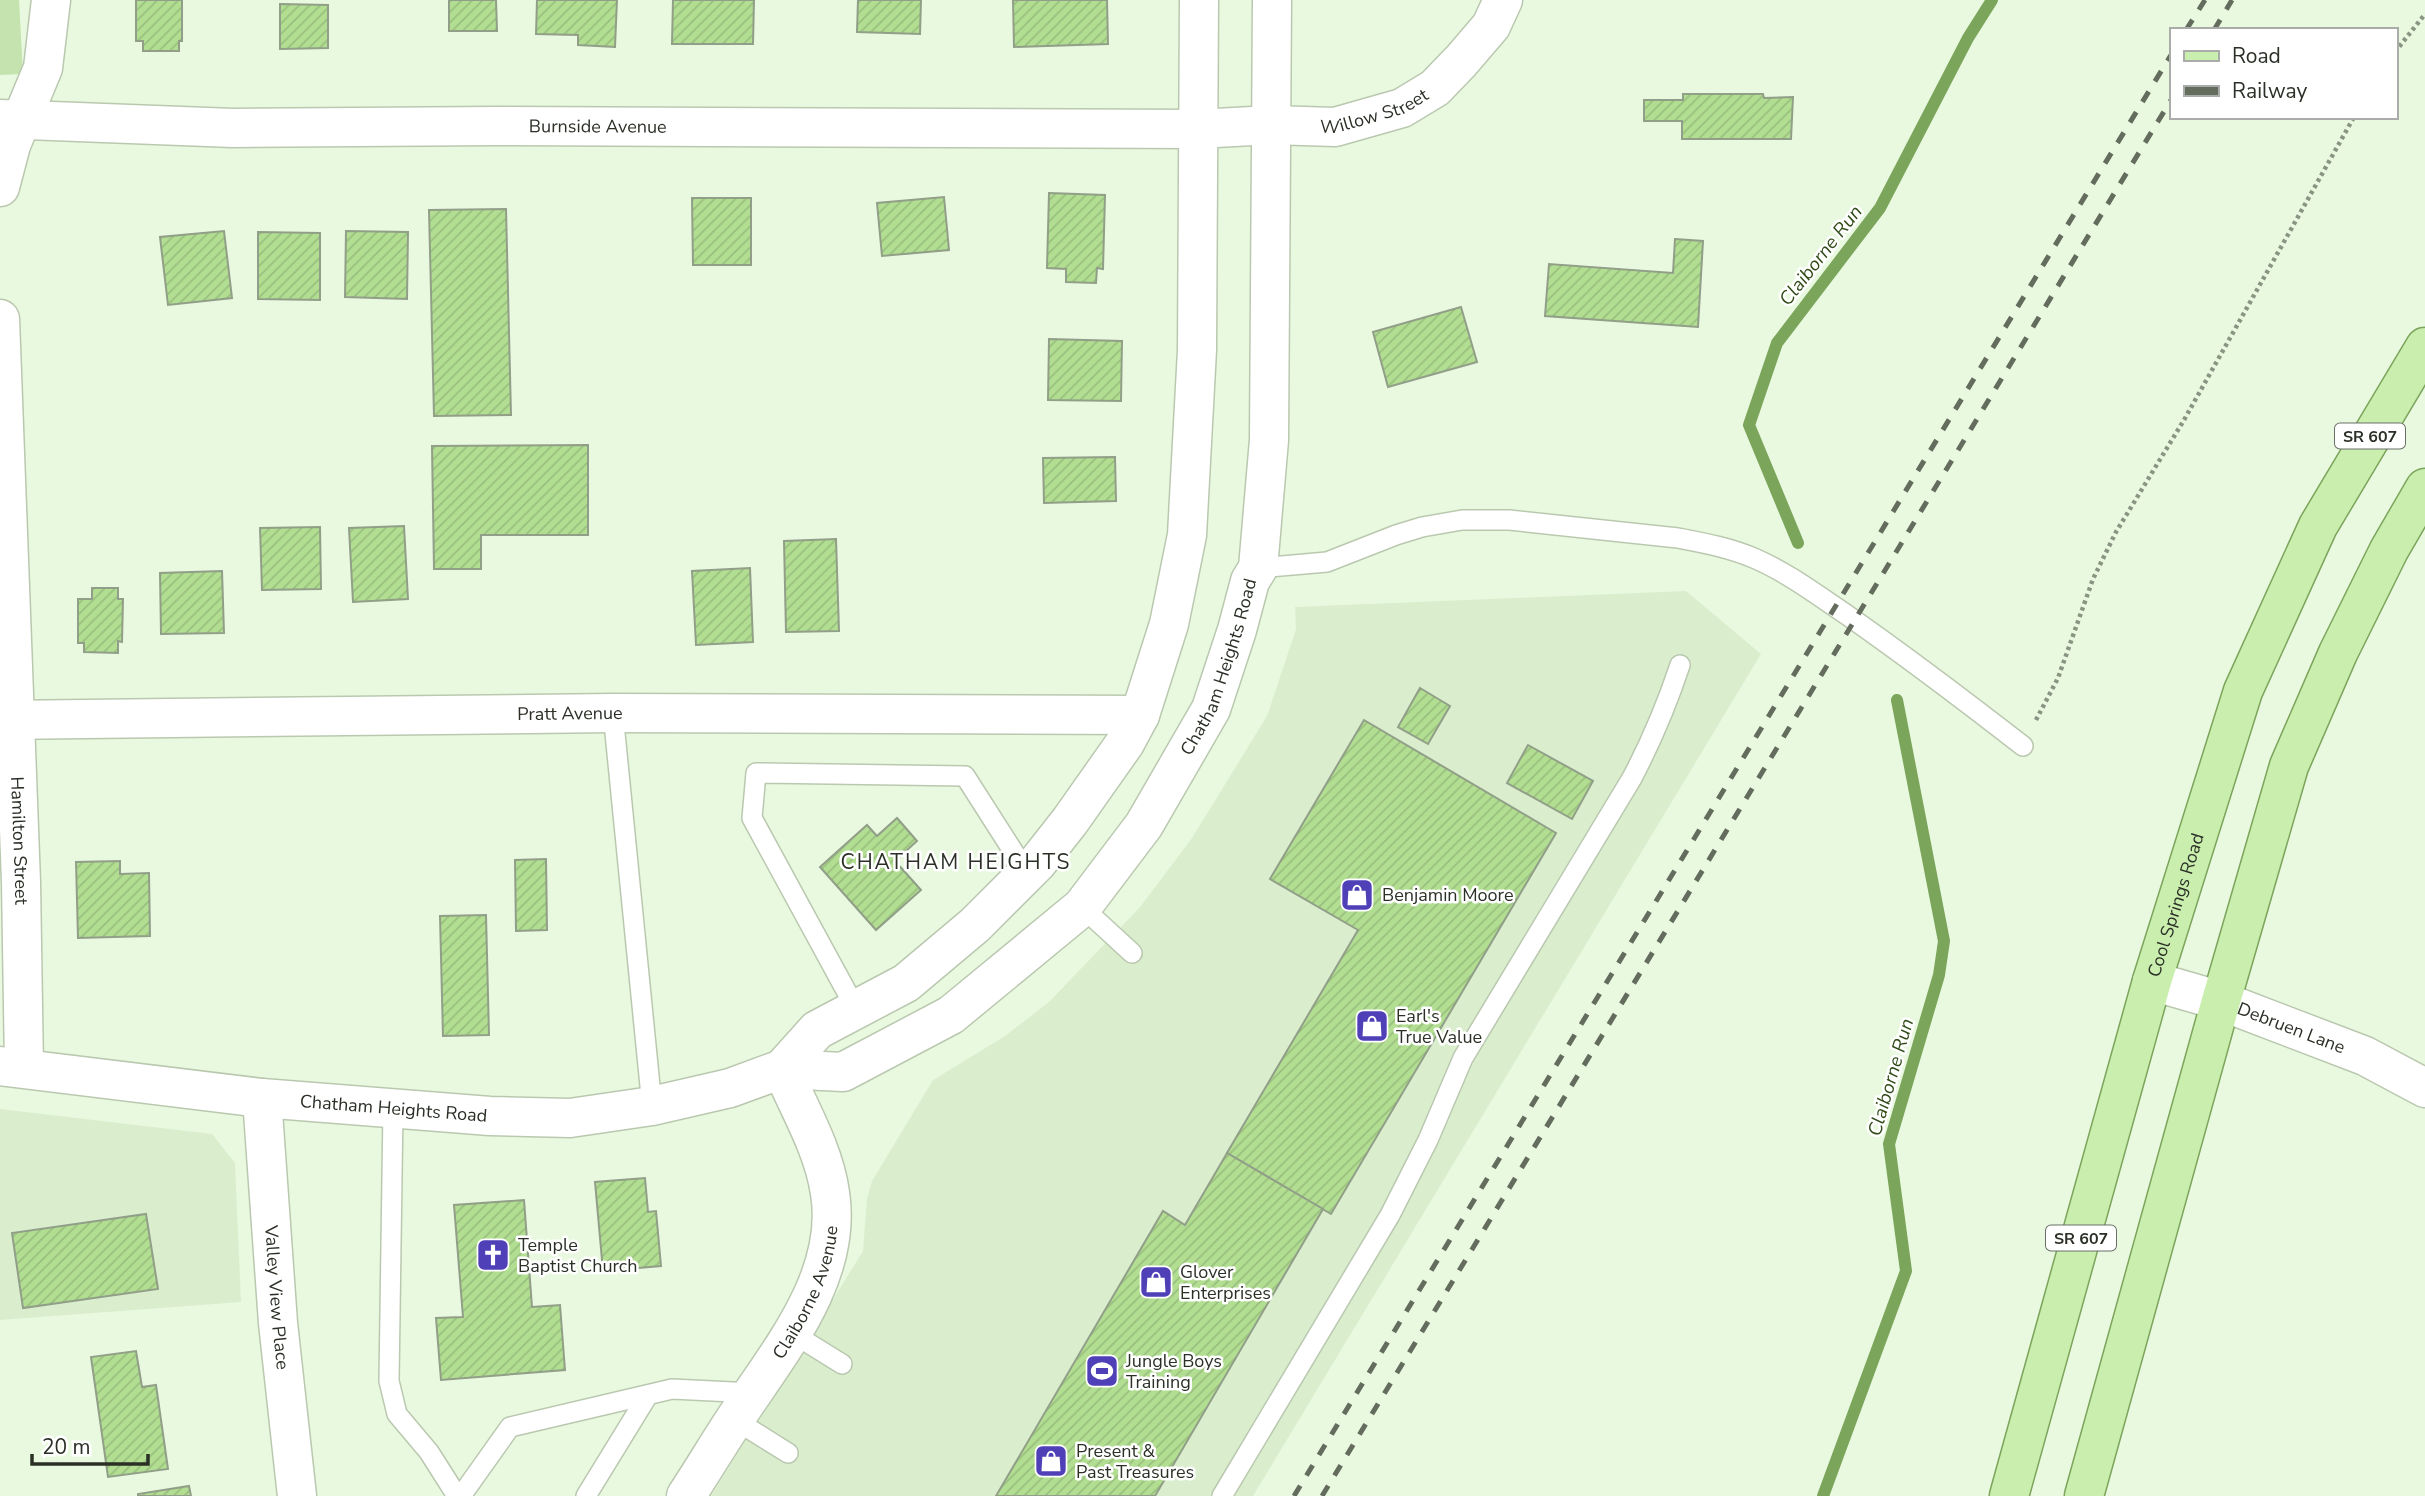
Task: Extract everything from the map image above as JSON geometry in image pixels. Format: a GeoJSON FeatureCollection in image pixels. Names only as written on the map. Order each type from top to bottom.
{"type":"FeatureCollection","features":[{"type":"Feature","properties":{"kind":"main road","name":"Cool Springs Road"},"geometry":{"type":"LineString","coordinates":[[2009,1496],[2152,981],[2244,691],[2318,526],[2425,347]]}},
{"type":"Feature","properties":{"kind":"main road"},"geometry":{"type":"LineString","coordinates":[[2084,1496],[2289,766],[2338,653],[2389,550],[2425,488]]}},
{"type":"Feature","properties":{"kind":"street"},"geometry":{"type":"LineString","coordinates":[[0,187],[11,145],[12,119],[43,68],[51,0]]}},
{"type":"Feature","properties":{"kind":"street","name":"Chatham Heights Road"},"geometry":{"type":"LineString","coordinates":[[782,1069],[817,1030],[905,983],[975,925],[1027,873],[1077,811],[1125,743],[1140,715],[1169,624],[1187,534],[1197,350],[1199,0]]}},
{"type":"Feature","properties":{"kind":"street","name":"Chatham Heights Road"},"geometry":{"type":"LineString","coordinates":[[12,1067],[262,1098],[490,1116],[569,1118],[652,1106],[730,1088],[782,1069],[843,1072],[951,1015],[1082,907],[1144,825],[1211,709],[1250,581],[1258,568],[1269,440],[1272,0]]}},
{"type":"Feature","properties":{"kind":"street","name":"Willow Street"},"geometry":{"type":"LineString","coordinates":[[1197,129],[1271,125],[1335,127],[1402,107],[1435,88],[1461,61],[1490,26],[1503,0]]}},
{"type":"Feature","properties":{"kind":"street","name":"Burnside Avenue"},"geometry":{"type":"LineString","coordinates":[[12,119],[233,128],[509,126],[1197,129]]}},
{"type":"Feature","properties":{"kind":"street","name":"Hamilton Street"},"geometry":{"type":"LineString","coordinates":[[0,319],[12,1067]]}},
{"type":"Feature","properties":{"kind":"street","name":"Pratt Avenue"},"geometry":{"type":"LineString","coordinates":[[7,720],[613,713],[1140,715]]}},
{"type":"Feature","properties":{"kind":"street","name":"Debruen Lane"},"geometry":{"type":"LineString","coordinates":[[2152,981],[2221,1001],[2365,1056],[2425,1088]]}},
{"type":"Feature","properties":{"kind":"street","name":"Claiborne Avenue"},"geometry":{"type":"LineString","coordinates":[[686,1496],[792,1332],[818,1281],[829,1243],[833,1213],[825,1171],[782,1069]]}},
{"type":"Feature","properties":{"kind":"street","name":"Valley View Place"},"geometry":{"type":"LineString","coordinates":[[262,1098],[278,1323],[297,1496]]}},
{"type":"Feature","properties":{"kind":"lane"},"geometry":{"type":"LineString","coordinates":[[1258,568],[1327,562],[1396,535],[1462,520],[1509,520],[1678,537],[1736,551],[1797,581],[1899,652],[2023,746]]}},
{"type":"Feature","properties":{"kind":"lane"},"geometry":{"type":"LineString","coordinates":[[1222,1496],[1390,1214],[1428,1140],[1463,1058],[1632,778],[1670,695],[1679,665]]}},
{"type":"Feature","properties":{"kind":"lane"},"geometry":{"type":"LineString","coordinates":[[613,713],[652,1106]]}},
{"type":"Feature","properties":{"kind":"lane"},"geometry":{"type":"LineString","coordinates":[[856,1009],[752,818],[756,773],[965,776],[1027,873]]}},
{"type":"Feature","properties":{"kind":"lane"},"geometry":{"type":"LineString","coordinates":[[1082,907],[1132,953]]}},
{"type":"Feature","properties":{"kind":"lane"},"geometry":{"type":"LineString","coordinates":[[393,1109],[389,1381],[397,1413],[429,1452],[459,1496],[510,1426],[672,1389],[744,1406],[788,1453]]}},
{"type":"Feature","properties":{"kind":"lane"},"geometry":{"type":"LineString","coordinates":[[792,1332],[842,1364]]}},
{"type":"Feature","properties":{"kind":"lane"},"geometry":{"type":"LineString","coordinates":[[586,1496],[648,1395]]}},
{"type":"Feature","properties":{"kind":"path"},"geometry":{"type":"LineString","coordinates":[[2397,49],[2425,14]]}},
{"type":"Feature","properties":{"kind":"path"},"geometry":{"type":"LineString","coordinates":[[2023,746],[2058,678],[2094,579],[2116,532],[2184,421],[2353,119]]}},
{"type":"Feature","properties":{"kind":"shaded area"},"geometry":{"type":"Polygon","coordinates":[[[0,0],[19,0],[23,74],[0,75],[0,0]]]}},
{"type":"Feature","properties":{"kind":"shaded area"},"geometry":{"type":"Polygon","coordinates":[[[1686,591],[1761,654],[1253,1496],[711,1496],[863,1251],[867,1198],[872,1181],[933,1080],[1005,1036],[1049,1002],[1140,907],[1192,838],[1267,716],[1296,629],[1295,607],[1686,591]]]}},
{"type":"Feature","properties":{"kind":"shaded area"},"geometry":{"type":"Polygon","coordinates":[[[0,1109],[212,1134],[235,1163],[241,1302],[0,1320],[0,1109]]]}},
{"type":"Feature","properties":{"kind":"building"},"geometry":{"type":"Polygon","coordinates":[[[136,0],[182,0],[182,41],[179,41],[179,51],[143,51],[143,41],[136,41],[136,0]]]}},
{"type":"Feature","properties":{"kind":"building"},"geometry":{"type":"Polygon","coordinates":[[[449,0],[496,0],[497,31],[449,31],[449,0]]]}},
{"type":"Feature","properties":{"kind":"building"},"geometry":{"type":"Polygon","coordinates":[[[537,0],[617,0],[615,47],[578,45],[578,35],[536,34],[537,0]]]}},
{"type":"Feature","properties":{"kind":"building"},"geometry":{"type":"Polygon","coordinates":[[[673,0],[754,0],[753,44],[672,44],[673,0]]]}},
{"type":"Feature","properties":{"kind":"building"},"geometry":{"type":"Polygon","coordinates":[[[858,0],[921,0],[920,34],[857,32],[858,0]]]}},
{"type":"Feature","properties":{"kind":"building"},"geometry":{"type":"Polygon","coordinates":[[[1013,0],[1107,0],[1108,44],[1014,47],[1013,0]]]}},
{"type":"Feature","properties":{"kind":"building"},"geometry":{"type":"Polygon","coordinates":[[[280,4],[328,5],[328,48],[280,49],[280,4]]]}},
{"type":"Feature","properties":{"kind":"building"},"geometry":{"type":"Polygon","coordinates":[[[1683,94],[1763,94],[1764,98],[1793,97],[1791,139],[1682,139],[1682,121],[1644,121],[1644,100],[1683,100],[1683,94]]]}},
{"type":"Feature","properties":{"kind":"building"},"geometry":{"type":"Polygon","coordinates":[[[1049,193],[1105,195],[1103,269],[1097,268],[1096,283],[1066,282],[1066,269],[1047,268],[1049,193]]]}},
{"type":"Feature","properties":{"kind":"building"},"geometry":{"type":"Polygon","coordinates":[[[944,197],[949,250],[882,256],[877,203],[944,197]]]}},
{"type":"Feature","properties":{"kind":"building"},"geometry":{"type":"Polygon","coordinates":[[[692,198],[751,198],[751,265],[693,265],[692,198]]]}},
{"type":"Feature","properties":{"kind":"building"},"geometry":{"type":"Polygon","coordinates":[[[506,209],[511,415],[434,416],[429,210],[506,209]]]}},
{"type":"Feature","properties":{"kind":"building"},"geometry":{"type":"Polygon","coordinates":[[[224,231],[232,298],[168,305],[160,237],[224,231]]]}},
{"type":"Feature","properties":{"kind":"building"},"geometry":{"type":"Polygon","coordinates":[[[346,231],[408,232],[407,299],[345,297],[346,231]]]}},
{"type":"Feature","properties":{"kind":"building"},"geometry":{"type":"Polygon","coordinates":[[[258,232],[320,233],[320,300],[258,299],[258,232]]]}},
{"type":"Feature","properties":{"kind":"building"},"geometry":{"type":"Polygon","coordinates":[[[1675,239],[1703,241],[1698,327],[1545,316],[1549,264],[1673,273],[1675,239]]]}},
{"type":"Feature","properties":{"kind":"building"},"geometry":{"type":"Polygon","coordinates":[[[1461,307],[1477,362],[1388,387],[1373,332],[1461,307]]]}},
{"type":"Feature","properties":{"kind":"building"},"geometry":{"type":"Polygon","coordinates":[[[1049,339],[1122,341],[1121,401],[1048,400],[1049,339]]]}},
{"type":"Feature","properties":{"kind":"building"},"geometry":{"type":"Polygon","coordinates":[[[588,445],[588,535],[481,535],[481,569],[434,569],[432,446],[588,445]]]}},
{"type":"Feature","properties":{"kind":"building"},"geometry":{"type":"Polygon","coordinates":[[[1115,457],[1116,501],[1044,503],[1043,458],[1115,457]]]}},
{"type":"Feature","properties":{"kind":"building"},"geometry":{"type":"Polygon","coordinates":[[[404,526],[408,599],[353,602],[349,528],[404,526]]]}},
{"type":"Feature","properties":{"kind":"building"},"geometry":{"type":"Polygon","coordinates":[[[320,527],[321,589],[262,590],[260,528],[320,527]]]}},
{"type":"Feature","properties":{"kind":"building"},"geometry":{"type":"Polygon","coordinates":[[[836,539],[839,631],[786,632],[784,541],[836,539]]]}},
{"type":"Feature","properties":{"kind":"building"},"geometry":{"type":"Polygon","coordinates":[[[750,568],[753,642],[696,645],[692,571],[750,568]]]}},
{"type":"Feature","properties":{"kind":"building"},"geometry":{"type":"Polygon","coordinates":[[[222,571],[224,633],[161,634],[160,573],[222,571]]]}},
{"type":"Feature","properties":{"kind":"building"},"geometry":{"type":"Polygon","coordinates":[[[92,588],[118,588],[118,599],[123,599],[122,642],[118,641],[118,653],[84,652],[84,643],[78,643],[78,599],[92,599],[92,588]]]}},
{"type":"Feature","properties":{"kind":"building"},"geometry":{"type":"Polygon","coordinates":[[[1420,688],[1450,706],[1428,744],[1398,727],[1420,688]]]}},
{"type":"Feature","properties":{"kind":"building","name":"Earl's True Value"},"geometry":{"type":"Polygon","coordinates":[[[1364,720],[1556,833],[1331,1214],[1227,1153],[1358,930],[1270,879],[1364,720]]]}},
{"type":"Feature","properties":{"kind":"building"},"geometry":{"type":"Polygon","coordinates":[[[1528,745],[1593,781],[1572,819],[1507,783],[1528,745]]]}},
{"type":"Feature","properties":{"kind":"building"},"geometry":{"type":"Polygon","coordinates":[[[897,818],[917,841],[895,861],[921,890],[876,930],[820,867],[867,825],[877,836],[897,818]]]}},
{"type":"Feature","properties":{"kind":"building"},"geometry":{"type":"Polygon","coordinates":[[[546,859],[547,930],[516,931],[515,860],[546,859]]]}},
{"type":"Feature","properties":{"kind":"building"},"geometry":{"type":"Polygon","coordinates":[[[120,861],[120,874],[149,873],[150,936],[78,938],[76,862],[120,861]]]}},
{"type":"Feature","properties":{"kind":"building"},"geometry":{"type":"Polygon","coordinates":[[[486,915],[489,1035],[443,1036],[440,916],[486,915]]]}},
{"type":"Feature","properties":{"kind":"building"},"geometry":{"type":"Polygon","coordinates":[[[1227,1153],[1323,1209],[1155,1496],[996,1496],[1163,1211],[1185,1225],[1227,1153]]]}},
{"type":"Feature","properties":{"kind":"building"},"geometry":{"type":"Polygon","coordinates":[[[645,1178],[648,1212],[656,1211],[661,1266],[603,1271],[595,1182],[645,1178]]]}},
{"type":"Feature","properties":{"kind":"building","name":"Temple Baptist Church"},"geometry":{"type":"Polygon","coordinates":[[[524,1200],[532,1307],[560,1305],[565,1370],[441,1380],[436,1318],[463,1317],[454,1205],[524,1200]]]}},
{"type":"Feature","properties":{"kind":"building"},"geometry":{"type":"Polygon","coordinates":[[[146,1214],[158,1289],[23,1308],[12,1233],[146,1214]]]}},
{"type":"Feature","properties":{"kind":"building"},"geometry":{"type":"Polygon","coordinates":[[[136,1351],[142,1387],[156,1385],[168,1469],[108,1477],[91,1357],[136,1351]]]}},
{"type":"Feature","properties":{"kind":"building"},"geometry":{"type":"Polygon","coordinates":[[[189,1486],[191,1496],[138,1496],[138,1494],[189,1486]]]}},
{"type":"Feature","properties":{"kind":"waterway","name":"Claiborne Run"},"geometry":{"type":"LineString","coordinates":[[1798,543],[1749,425],[1777,343],[1880,208],[1968,38],[1992,0]]}},
{"type":"Feature","properties":{"kind":"waterway","name":"Claiborne Run"},"geometry":{"type":"LineString","coordinates":[[1823,1496],[1906,1271],[1889,1144],[1939,975],[1944,941],[1897,700]]}},
{"type":"Feature","properties":{"kind":"railway"},"geometry":{"type":"LineString","coordinates":[[2187,28],[2205,0]]}},
{"type":"Feature","properties":{"kind":"railway"},"geometry":{"type":"LineString","coordinates":[[2215,28],[2232,0]]}},
{"type":"Feature","properties":{"kind":"railway"},"geometry":{"type":"LineString","coordinates":[[1294,1496],[2170,57]]}},
{"type":"Feature","properties":{"kind":"railway"},"geometry":{"type":"LineString","coordinates":[[1322,1496],[2170,102]]}},
{"type":"Feature","properties":{"kind":"place","name":"Benjamin Moore"},"geometry":{"type":"Point","coordinates":[1357,895]}},
{"type":"Feature","properties":{"kind":"place","name":"Earl's True Value"},"geometry":{"type":"Point","coordinates":[1372,1026]}},
{"type":"Feature","properties":{"kind":"place","name":"Temple Baptist Church"},"geometry":{"type":"Point","coordinates":[493,1255]}},
{"type":"Feature","properties":{"kind":"place","name":"Glover Enterprises"},"geometry":{"type":"Point","coordinates":[1156,1282]}},
{"type":"Feature","properties":{"kind":"place","name":"Jungle Boys Training"},"geometry":{"type":"Point","coordinates":[1102,1371]}},
{"type":"Feature","properties":{"kind":"place","name":"Present & Past Treasures"},"geometry":{"type":"Point","coordinates":[1051,1461]}},
{"type":"Feature","properties":{"kind":"district","name":"CHATHAM HEIGHTS"},"geometry":{"type":"Point","coordinates":[956,862]}}]}
